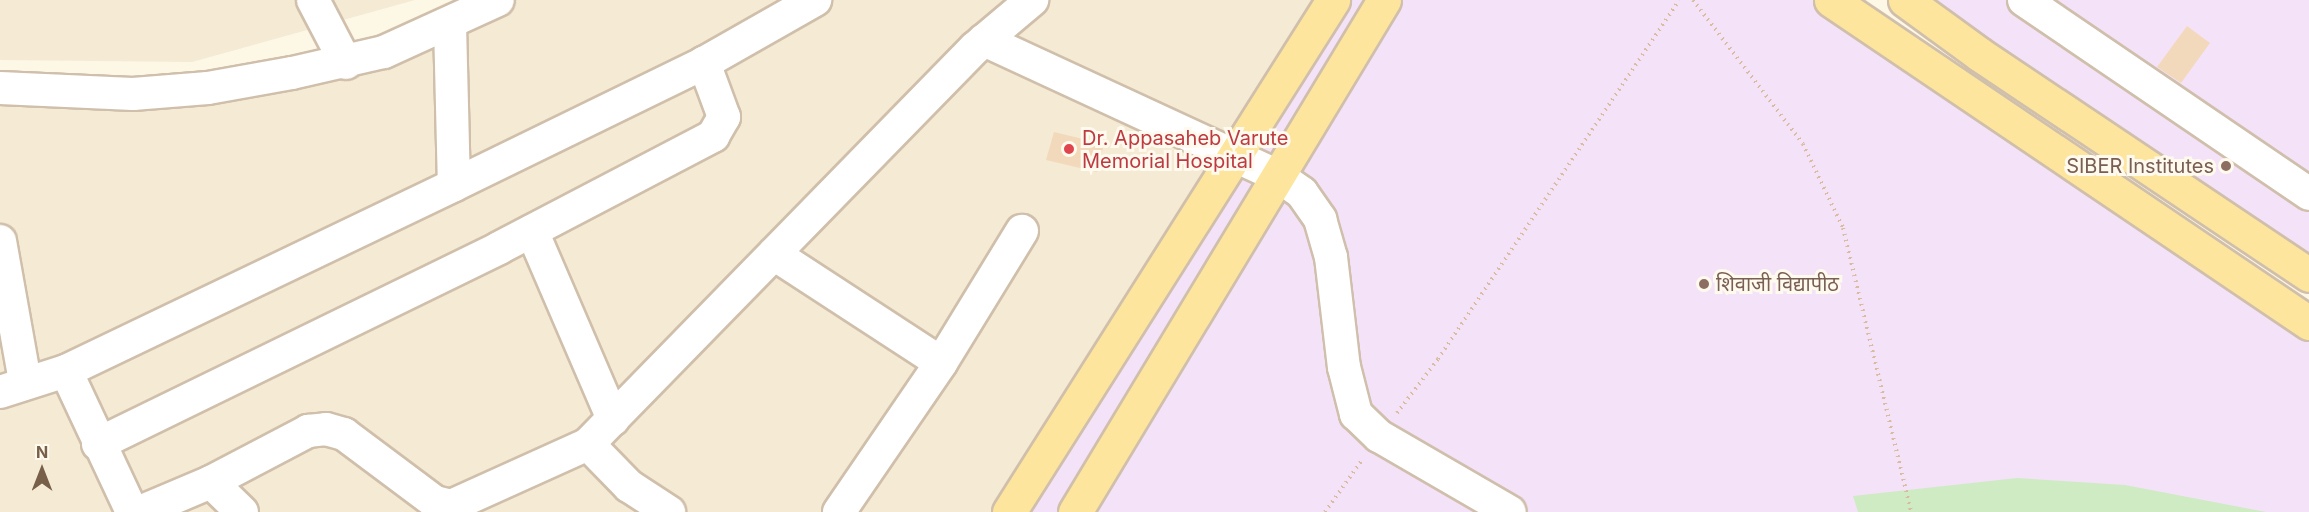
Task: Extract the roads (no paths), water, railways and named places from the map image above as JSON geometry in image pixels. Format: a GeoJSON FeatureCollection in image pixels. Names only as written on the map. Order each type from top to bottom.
{"type":"FeatureCollection","features":[{"type":"Feature","properties":{"kind":"main road"},"geometry":{"type":"LineString","coordinates":[[1010,512],[1333,0]]}},
{"type":"Feature","properties":{"kind":"main road"},"geometry":{"type":"LineString","coordinates":[[1075,512],[1384,0]]}},
{"type":"Feature","properties":{"kind":"main road"},"geometry":{"type":"LineString","coordinates":[[1831,0],[2309,323]]}},
{"type":"Feature","properties":{"kind":"main road"},"geometry":{"type":"LineString","coordinates":[[1905,0],[1978,54],[2309,275]]}},
{"type":"Feature","properties":{"kind":"street"},"geometry":{"type":"LineString","coordinates":[[313,0],[346,63]]}},
{"type":"Feature","properties":{"kind":"street"},"geometry":{"type":"LineString","coordinates":[[0,88],[144,93],[208,88],[346,63],[384,52],[461,13],[498,0]]}},
{"type":"Feature","properties":{"kind":"street"},"geometry":{"type":"LineString","coordinates":[[0,241],[13,387],[66,371],[454,185],[704,63],[815,0]]}},
{"type":"Feature","properties":{"kind":"street"},"geometry":{"type":"LineString","coordinates":[[140,512],[211,482],[308,431],[326,429],[344,434],[435,502],[450,506],[588,444],[984,40],[1032,0]]}},
{"type":"Feature","properties":{"kind":"street"},"geometry":{"type":"LineString","coordinates":[[2024,0],[2309,194]]}},
{"type":"Feature","properties":{"kind":"street"},"geometry":{"type":"LineString","coordinates":[[454,185],[461,13]]}},
{"type":"Feature","properties":{"kind":"street"},"geometry":{"type":"LineString","coordinates":[[984,40],[1234,159],[1278,176],[1302,193],[1320,219],[1331,257],[1344,367],[1356,414],[1379,436],[1510,512]]}},
{"type":"Feature","properties":{"kind":"street"},"geometry":{"type":"LineString","coordinates":[[99,444],[532,231],[713,136],[724,117],[704,63]]}},
{"type":"Feature","properties":{"kind":"street"},"geometry":{"type":"LineString","coordinates":[[532,231],[613,419]]}},
{"type":"Feature","properties":{"kind":"street"},"geometry":{"type":"LineString","coordinates":[[839,512],[941,363],[1022,231]]}},
{"type":"Feature","properties":{"kind":"street"},"geometry":{"type":"LineString","coordinates":[[774,254],[941,363]]}},
{"type":"Feature","properties":{"kind":"street"},"geometry":{"type":"LineString","coordinates":[[66,371],[132,512]]}},
{"type":"Feature","properties":{"kind":"street"},"geometry":{"type":"LineString","coordinates":[[588,444],[629,486],[669,512]]}},
{"type":"Feature","properties":{"kind":"street"},"geometry":{"type":"LineString","coordinates":[[211,482],[242,512]]}},
{"type":"Feature","properties":{"kind":"place","name":"Dr. Appasaheb Varute Memorial Hospital"},"geometry":{"type":"Point","coordinates":[1069,149]}},
{"type":"Feature","properties":{"kind":"place","name":"SIBER Institutes"},"geometry":{"type":"Point","coordinates":[2226,166]}},
{"type":"Feature","properties":{"kind":"place","name":"शिवाजी विद्यापीठ"},"geometry":{"type":"Point","coordinates":[1704,284]}}]}
